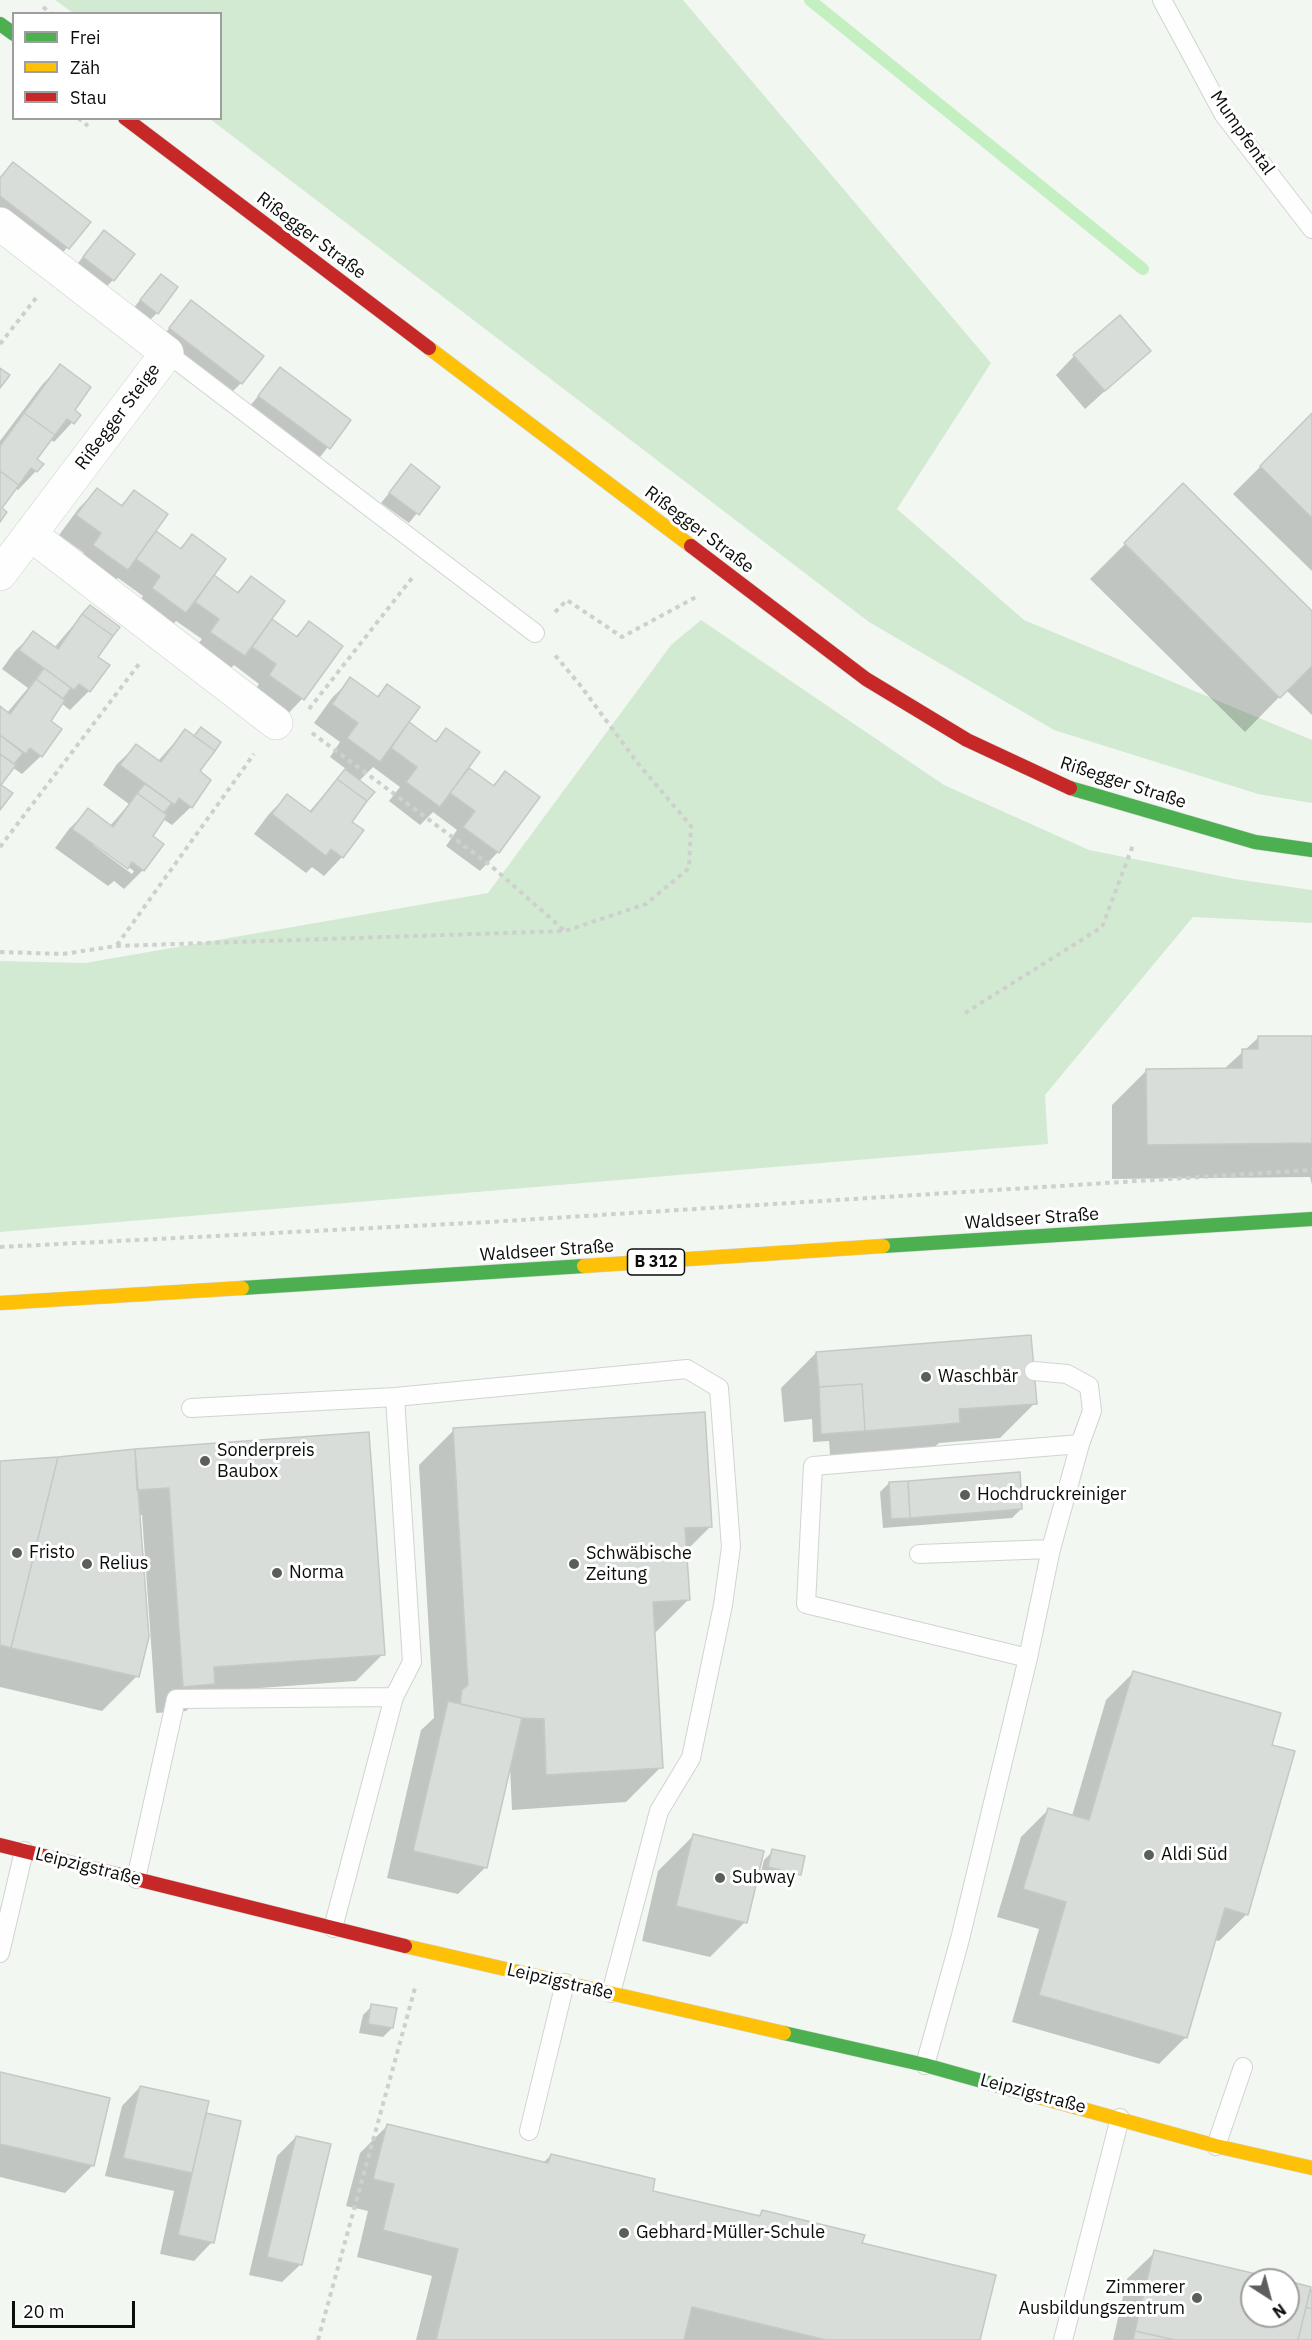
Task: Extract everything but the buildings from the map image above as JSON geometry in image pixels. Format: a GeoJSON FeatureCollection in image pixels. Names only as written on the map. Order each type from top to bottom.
{"type":"FeatureCollection","features":[{"type":"Feature","properties":{"kind":"street","name":"Rißegger Straße"},"geometry":{"type":"LineString","coordinates":[[128,120],[866,679],[967,740],[1071,788],[1255,842],[1312,850]]}},
{"type":"Feature","properties":{"kind":"street","name":"Rißegger Steige"},"geometry":{"type":"LineString","coordinates":[[0,224],[167,353],[0,574]]}},
{"type":"Feature","properties":{"kind":"street"},"geometry":{"type":"LineString","coordinates":[[30,534],[161,635],[287,723]]}},
{"type":"Feature","properties":{"kind":"street","name":"Waldseer Straße"},"geometry":{"type":"LineString","coordinates":[[0,1303],[1312,1219]]}},
{"type":"Feature","properties":{"kind":"street","name":"Leipzigstraße"},"geometry":{"type":"LineString","coordinates":[[0,1845],[425,1951],[925,2065],[1216,2146],[1312,2168]]}},
{"type":"Feature","properties":{"kind":"lane","name":"Mumpfental"},"geometry":{"type":"LineString","coordinates":[[1162,0],[1224,115],[1312,229]]}},
{"type":"Feature","properties":{"kind":"lane"},"geometry":{"type":"LineString","coordinates":[[167,353],[534,633]]}},
{"type":"Feature","properties":{"kind":"lane"},"geometry":{"type":"LineString","coordinates":[[191,1408],[394,1397],[687,1369],[718,1388],[731,1547],[723,1605],[691,1758],[659,1811],[611,1993]]}},
{"type":"Feature","properties":{"kind":"lane"},"geometry":{"type":"LineString","coordinates":[[925,2065],[960,1939],[1028,1658],[1051,1550],[1080,1444],[1092,1411],[1089,1386],[1067,1374],[1034,1371]]}},
{"type":"Feature","properties":{"kind":"lane"},"geometry":{"type":"LineString","coordinates":[[333,1928],[394,1696],[412,1662],[394,1397]]}},
{"type":"Feature","properties":{"kind":"lane"},"geometry":{"type":"LineString","coordinates":[[1028,1658],[806,1604],[813,1466],[1080,1444]]}},
{"type":"Feature","properties":{"kind":"lane"},"geometry":{"type":"LineString","coordinates":[[918,1554],[1051,1550]]}},
{"type":"Feature","properties":{"kind":"lane"},"geometry":{"type":"LineString","coordinates":[[136,1879],[176,1700],[394,1696]]}},
{"type":"Feature","properties":{"kind":"lane"},"geometry":{"type":"LineString","coordinates":[[0,1953],[24,1851]]}},
{"type":"Feature","properties":{"kind":"lane"},"geometry":{"type":"LineString","coordinates":[[529,2131],[565,1983]]}},
{"type":"Feature","properties":{"kind":"lane"},"geometry":{"type":"LineString","coordinates":[[1216,2146],[1243,2067]]}},
{"type":"Feature","properties":{"kind":"lane"},"geometry":{"type":"LineString","coordinates":[[1063,2340],[1120,2118]]}},
{"type":"Feature","properties":{"kind":"path"},"geometry":{"type":"LineString","coordinates":[[0,345],[58,269]]}},
{"type":"Feature","properties":{"kind":"path"},"geometry":{"type":"LineString","coordinates":[[116,946],[287,723],[431,554]]}},
{"type":"Feature","properties":{"kind":"path"},"geometry":{"type":"LineString","coordinates":[[567,600],[622,637],[702,594]]}},
{"type":"Feature","properties":{"kind":"path"},"geometry":{"type":"LineString","coordinates":[[0,952],[63,954],[116,946],[565,931],[646,904],[688,868],[691,826],[636,761],[580,685],[534,633]]}},
{"type":"Feature","properties":{"kind":"path"},"geometry":{"type":"LineString","coordinates":[[0,847],[161,635]]}},
{"type":"Feature","properties":{"kind":"path"},"geometry":{"type":"LineString","coordinates":[[287,723],[489,865],[565,931]]}},
{"type":"Feature","properties":{"kind":"path"},"geometry":{"type":"LineString","coordinates":[[965,1013],[1102,927],[1134,845]]}},
{"type":"Feature","properties":{"kind":"path"},"geometry":{"type":"LineString","coordinates":[[0,1246],[489,1222],[1312,1170]]}},
{"type":"Feature","properties":{"kind":"path"},"geometry":{"type":"LineString","coordinates":[[318,2340],[425,1951]]}},
{"type":"Feature","properties":{"kind":"green space"},"geometry":{"type":"Polygon","coordinates":[[[55,0],[683,0],[991,363],[897,509],[1024,620],[1312,740],[1312,803],[1258,794],[1054,730],[869,622],[211,120],[222,120],[222,12],[72,12],[55,0]]]}},
{"type":"Feature","properties":{"kind":"green space"},"geometry":{"type":"Polygon","coordinates":[[[701,620],[944,785],[1089,850],[1235,879],[1312,890],[1312,923],[1193,917],[1045,1095],[1048,1144],[0,1232],[0,961],[85,963],[488,893],[671,645],[701,620]]]}},
{"type":"Feature","properties":{"kind":"waterway"},"geometry":{"type":"LineString","coordinates":[[810,0],[1143,269]]}},
{"type":"Feature","properties":{"kind":"traffic: fast"},"geometry":{"type":"LineString","coordinates":[[0,24],[12,33]]}},
{"type":"Feature","properties":{"kind":"traffic: fast"},"geometry":{"type":"LineString","coordinates":[[1070,788],[1255,842],[1312,850]]}},
{"type":"Feature","properties":{"kind":"traffic: fast"},"geometry":{"type":"LineString","coordinates":[[883,1246],[1312,1219]]}},
{"type":"Feature","properties":{"kind":"traffic: fast"},"geometry":{"type":"LineString","coordinates":[[242,1288],[584,1266]]}},
{"type":"Feature","properties":{"kind":"traffic: fast"},"geometry":{"type":"LineString","coordinates":[[784,2033],[925,2065],[1028,2094]]}},
{"type":"Feature","properties":{"kind":"traffic: slow"},"geometry":{"type":"LineString","coordinates":[[429,348],[691,546]]}},
{"type":"Feature","properties":{"kind":"traffic: slow"},"geometry":{"type":"LineString","coordinates":[[584,1266],[883,1246]]}},
{"type":"Feature","properties":{"kind":"traffic: slow"},"geometry":{"type":"LineString","coordinates":[[0,1303],[242,1288]]}},
{"type":"Feature","properties":{"kind":"traffic: slow"},"geometry":{"type":"LineString","coordinates":[[405,1946],[784,2033]]}},
{"type":"Feature","properties":{"kind":"traffic: slow"},"geometry":{"type":"LineString","coordinates":[[1028,2094],[1216,2146],[1312,2168]]}},
{"type":"Feature","properties":{"kind":"traffic: jam"},"geometry":{"type":"LineString","coordinates":[[128,120],[429,348]]}},
{"type":"Feature","properties":{"kind":"traffic: jam"},"geometry":{"type":"LineString","coordinates":[[691,546],[866,679],[967,740],[1070,788]]}},
{"type":"Feature","properties":{"kind":"traffic: jam"},"geometry":{"type":"LineString","coordinates":[[0,1845],[405,1946]]}},
{"type":"Feature","properties":{"kind":"place","name":"Waschbär"},"geometry":{"type":"Point","coordinates":[926,1377]}},
{"type":"Feature","properties":{"kind":"place","name":"Sonderpreis Baubox"},"geometry":{"type":"Point","coordinates":[205,1461]}},
{"type":"Feature","properties":{"kind":"place","name":"Hochdruckreiniger"},"geometry":{"type":"Point","coordinates":[965,1495]}},
{"type":"Feature","properties":{"kind":"place","name":"Fristo"},"geometry":{"type":"Point","coordinates":[17,1553]}},
{"type":"Feature","properties":{"kind":"place","name":"Relius"},"geometry":{"type":"Point","coordinates":[87,1564]}},
{"type":"Feature","properties":{"kind":"place","name":"Schwäbische Zeitung"},"geometry":{"type":"Point","coordinates":[574,1564]}},
{"type":"Feature","properties":{"kind":"place","name":"Norma"},"geometry":{"type":"Point","coordinates":[277,1573]}},
{"type":"Feature","properties":{"kind":"place","name":"Aldi Süd"},"geometry":{"type":"Point","coordinates":[1149,1855]}},
{"type":"Feature","properties":{"kind":"place","name":"Subway"},"geometry":{"type":"Point","coordinates":[720,1878]}},
{"type":"Feature","properties":{"kind":"place","name":"Gebhard-Müller-Schule"},"geometry":{"type":"Point","coordinates":[624,2233]}},
{"type":"Feature","properties":{"kind":"place","name":"Zimmerer Ausbildungszentrum"},"geometry":{"type":"Point","coordinates":[1197,2298]}}]}
